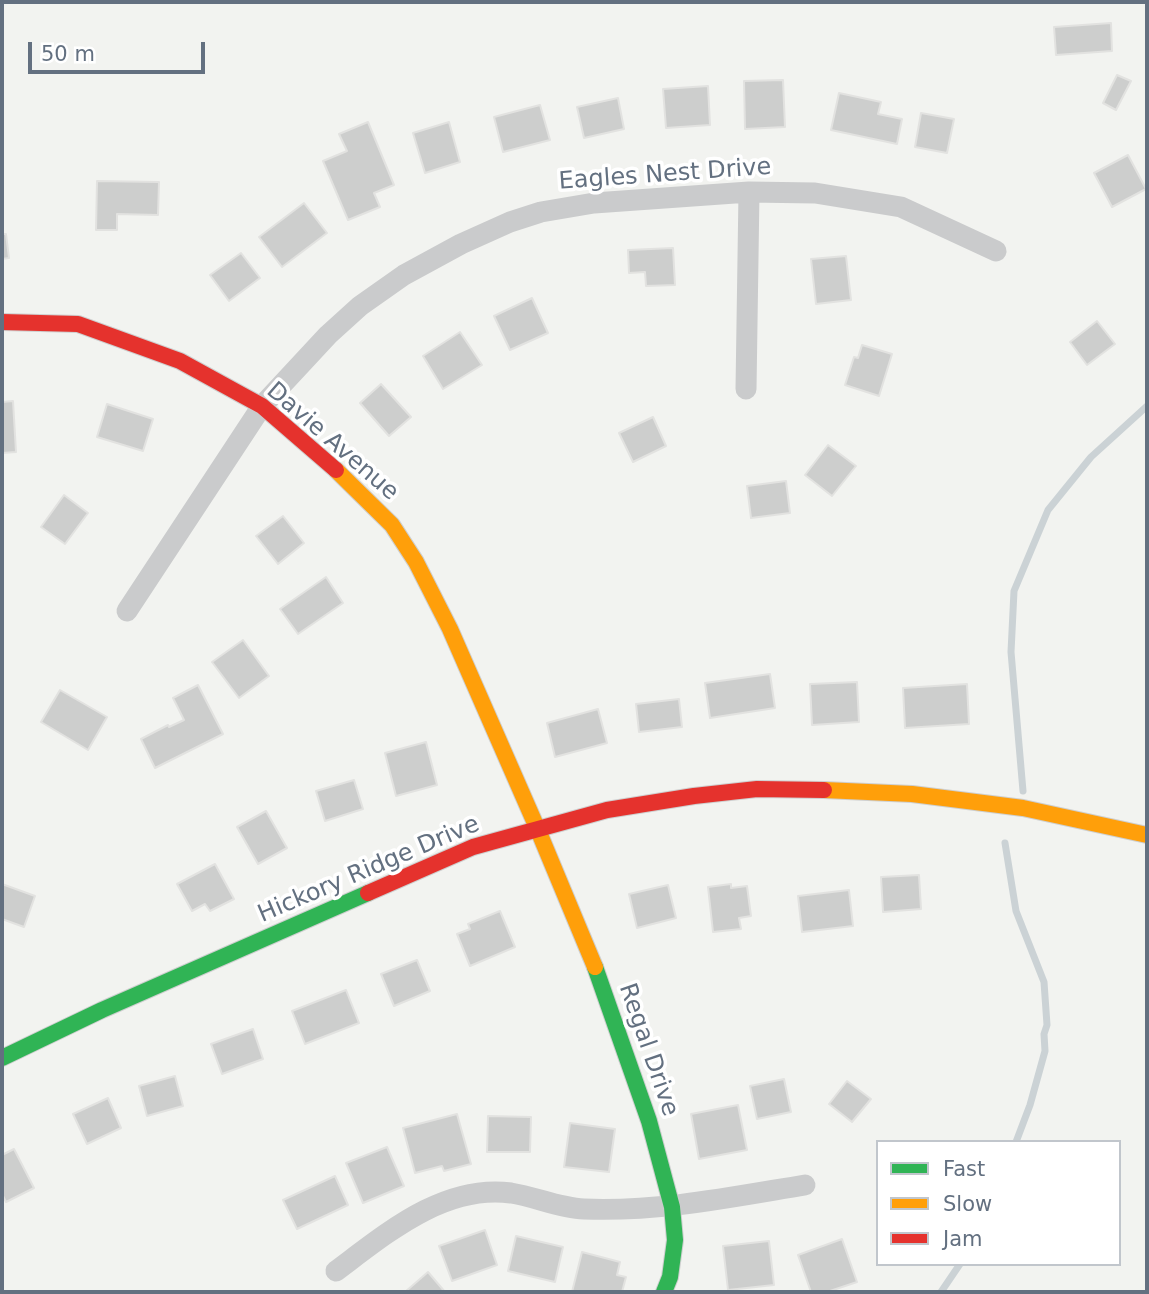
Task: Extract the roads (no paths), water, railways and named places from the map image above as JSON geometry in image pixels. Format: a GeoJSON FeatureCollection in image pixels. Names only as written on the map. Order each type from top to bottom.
{"type":"FeatureCollection","features":[{"type":"Feature","properties":{"kind":"street","name":"Eagles Nest Drive"},"geometry":{"type":"LineString","coordinates":[[127,611],[262,406],[328,335],[360,306],[404,275],[461,244],[510,222],[541,212],[594,203],[749,192],[815,193],[901,208],[996,251]]}},
{"type":"Feature","properties":{"kind":"street"},"geometry":{"type":"LineString","coordinates":[[746,389],[749,192]]}},
{"type":"Feature","properties":{"kind":"street","name":"Davie Avenue"},"geometry":{"type":"LineString","coordinates":[[2,321],[78,324],[180,361],[262,406],[355,487],[392,525],[416,562],[450,629],[538,830]]}},
{"type":"Feature","properties":{"kind":"street","name":"Hickory Ridge Drive"},"geometry":{"type":"LineString","coordinates":[[2,1058],[102,1010],[473,847],[620,808],[757,789],[912,794],[1023,808],[1147,835]]}},
{"type":"Feature","properties":{"kind":"street","name":"Regal Drive"},"geometry":{"type":"LineString","coordinates":[[538,830],[607,999],[649,1121],[672,1207],[675,1240],[670,1277],[664,1292]]}},
{"type":"Feature","properties":{"kind":"street"},"geometry":{"type":"LineString","coordinates":[[337,1271],[396,1226],[436,1205],[478,1193],[510,1193],[582,1209],[672,1207],[805,1185]]}},
{"type":"Feature","properties":{"kind":"waterway"},"geometry":{"type":"LineString","coordinates":[[1023,791],[1011,652],[1014,591],[1048,510],[1091,457],[1147,406]]}},
{"type":"Feature","properties":{"kind":"waterway"},"geometry":{"type":"LineString","coordinates":[[1005,843],[1016,911],[1044,982],[1047,1025],[1044,1034],[1045,1051],[1017,1140]]}},
{"type":"Feature","properties":{"kind":"waterway"},"geometry":{"type":"LineString","coordinates":[[941,1292],[959,1266]]}}]}
